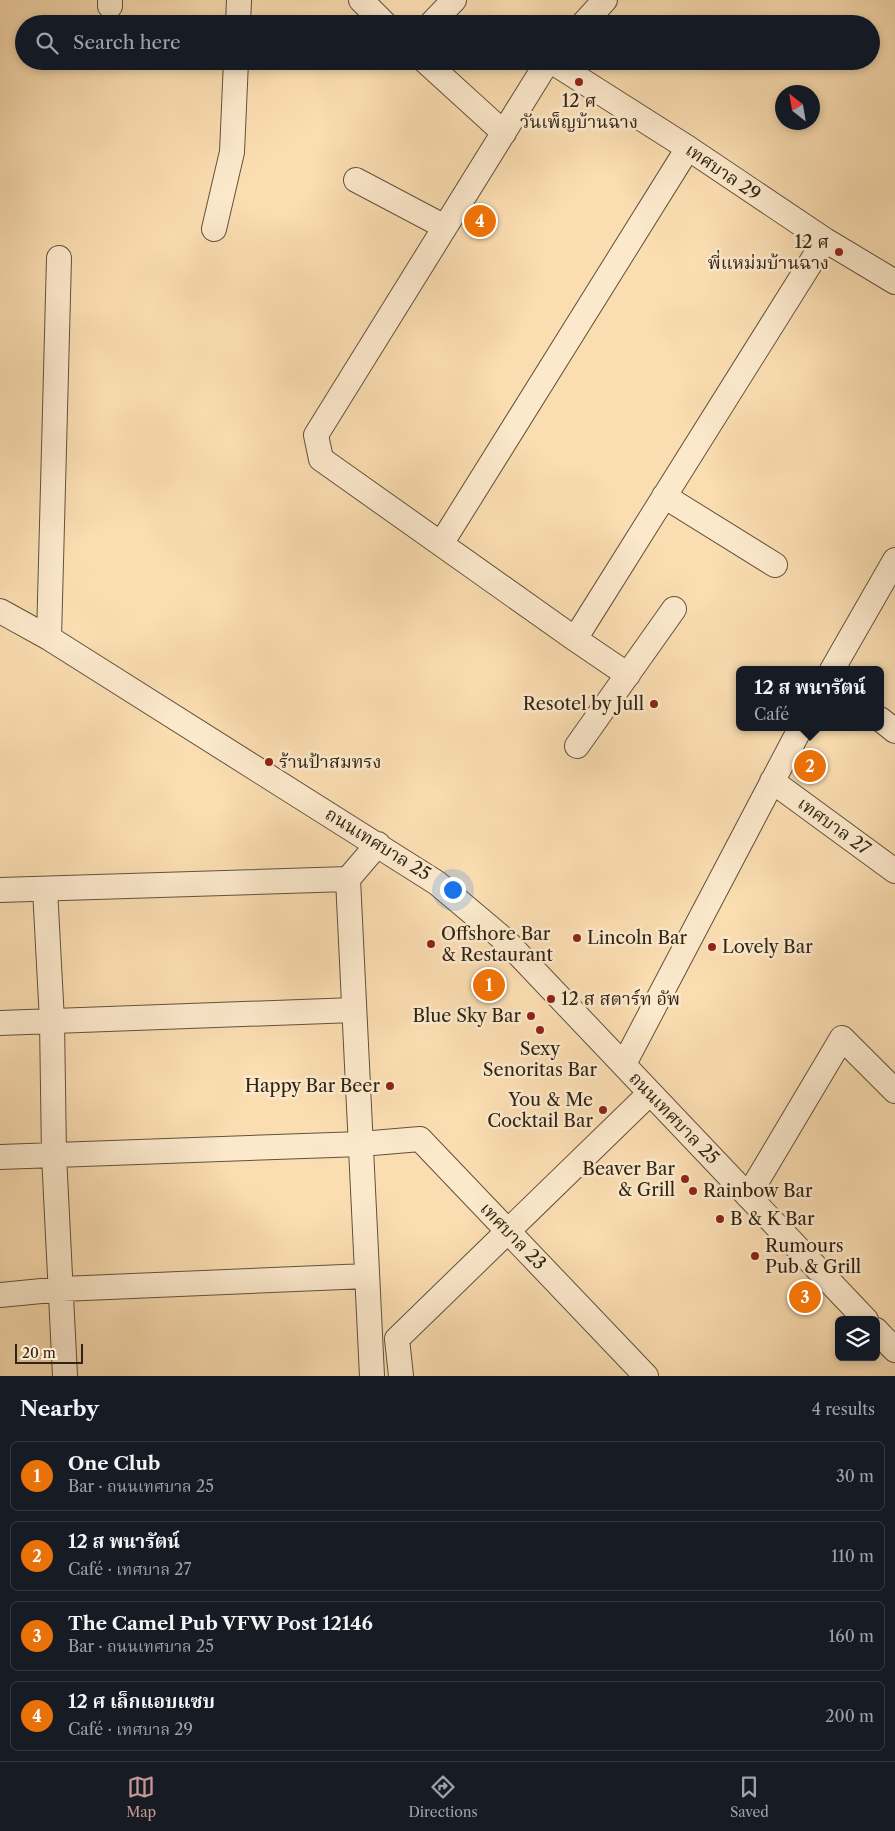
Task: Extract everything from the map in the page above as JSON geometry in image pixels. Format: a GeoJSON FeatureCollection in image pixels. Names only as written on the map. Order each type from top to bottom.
{"type":"FeatureCollection","features":[{"type":"Feature","properties":{"kind":"street"},"geometry":{"type":"LineString","coordinates":[[238,15],[239,0]]}},
{"type":"Feature","properties":{"kind":"street"},"geometry":{"type":"LineString","coordinates":[[360,0],[376,15]]}},
{"type":"Feature","properties":{"kind":"street"},"geometry":{"type":"LineString","coordinates":[[440,15],[454,0]]}},
{"type":"Feature","properties":{"kind":"street"},"geometry":{"type":"LineString","coordinates":[[591,15],[605,0]]}},
{"type":"Feature","properties":{"kind":"street"},"geometry":{"type":"LineString","coordinates":[[214,229],[232,152],[236,70]]}},
{"type":"Feature","properties":{"kind":"street"},"geometry":{"type":"LineString","coordinates":[[435,70],[504,133]]}},
{"type":"Feature","properties":{"kind":"street"},"geometry":{"type":"LineString","coordinates":[[543,70],[316,435],[321,459],[628,675]]}},
{"type":"Feature","properties":{"kind":"street","name":"เทศบาล 29"},"geometry":{"type":"LineString","coordinates":[[563,70],[688,148],[825,240],[895,282]]}},
{"type":"Feature","properties":{"kind":"street"},"geometry":{"type":"LineString","coordinates":[[441,544],[688,148]]}},
{"type":"Feature","properties":{"kind":"street"},"geometry":{"type":"LineString","coordinates":[[356,180],[445,227]]}},
{"type":"Feature","properties":{"kind":"street"},"geometry":{"type":"LineString","coordinates":[[575,639],[825,240]]}},
{"type":"Feature","properties":{"kind":"street"},"geometry":{"type":"LineString","coordinates":[[49,638],[59,258]]}},
{"type":"Feature","properties":{"kind":"street"},"geometry":{"type":"LineString","coordinates":[[664,496],[775,565]]}},
{"type":"Feature","properties":{"kind":"street"},"geometry":{"type":"LineString","coordinates":[[835,666],[889,585],[895,560]]}},
{"type":"Feature","properties":{"kind":"street"},"geometry":{"type":"LineString","coordinates":[[578,746],[674,609]]}},
{"type":"Feature","properties":{"kind":"street","name":"ถนนเทศบาล 25"},"geometry":{"type":"LineString","coordinates":[[0,611],[49,638],[437,882],[506,941],[862,1316]]}},
{"type":"Feature","properties":{"kind":"street"},"geometry":{"type":"LineString","coordinates":[[884,722],[895,731]]}},
{"type":"Feature","properties":{"kind":"street"},"geometry":{"type":"LineString","coordinates":[[624,1064],[799,731]]}},
{"type":"Feature","properties":{"kind":"street","name":"เทศบาล 27"},"geometry":{"type":"LineString","coordinates":[[772,781],[895,871]]}},
{"type":"Feature","properties":{"kind":"street"},"geometry":{"type":"LineString","coordinates":[[372,1376],[348,879],[378,844]]}},
{"type":"Feature","properties":{"kind":"street"},"geometry":{"type":"LineString","coordinates":[[0,890],[348,879]]}},
{"type":"Feature","properties":{"kind":"street"},"geometry":{"type":"LineString","coordinates":[[45,889],[52,1021],[54,1155],[65,1376]]}},
{"type":"Feature","properties":{"kind":"street"},"geometry":{"type":"LineString","coordinates":[[0,1023],[354,1010]]}},
{"type":"Feature","properties":{"kind":"street"},"geometry":{"type":"LineString","coordinates":[[748,1196],[842,1038],[895,1091]]}},
{"type":"Feature","properties":{"kind":"street"},"geometry":{"type":"LineString","coordinates":[[401,1376],[397,1339],[650,1092]]}},
{"type":"Feature","properties":{"kind":"street","name":"เทศบาล 23"},"geometry":{"type":"LineString","coordinates":[[361,1144],[420,1139],[646,1376]]}},
{"type":"Feature","properties":{"kind":"street"},"geometry":{"type":"LineString","coordinates":[[0,1157],[361,1144]]}},
{"type":"Feature","properties":{"kind":"street"},"geometry":{"type":"LineString","coordinates":[[0,1295],[62,1289],[367,1276]]}},
{"type":"Feature","properties":{"kind":"street"},"geometry":{"type":"LineString","coordinates":[[880,1334],[895,1350]]}},
{"type":"Feature","properties":{"kind":"place","name":"12 ศ วันเพ็ญบ้านฉาง"},"geometry":{"type":"Point","coordinates":[579,82]}},
{"type":"Feature","properties":{"kind":"place","name":"12 ศ เล็กแอบแซบ"},"geometry":{"type":"Point","coordinates":[480,221]}},
{"type":"Feature","properties":{"kind":"place","name":"12 ศ พี่แหม่มบ้านฉาง"},"geometry":{"type":"Point","coordinates":[839,252]}},
{"type":"Feature","properties":{"kind":"place","name":"Resotel by Jull"},"geometry":{"type":"Point","coordinates":[654,704]}},
{"type":"Feature","properties":{"kind":"place","name":"ร้านป้าสมทรง"},"geometry":{"type":"Point","coordinates":[269,762]}},
{"type":"Feature","properties":{"kind":"place","name":"12 ส พนารัตน์"},"geometry":{"type":"Point","coordinates":[810,766]}},
{"type":"Feature","properties":{"kind":"place","name":"Lincoln Bar"},"geometry":{"type":"Point","coordinates":[577,938]}},
{"type":"Feature","properties":{"kind":"place","name":"Offshore Bar & Restaurant"},"geometry":{"type":"Point","coordinates":[431,944]}},
{"type":"Feature","properties":{"kind":"place","name":"Lovely Bar"},"geometry":{"type":"Point","coordinates":[712,947]}},
{"type":"Feature","properties":{"kind":"place","name":"One Club"},"geometry":{"type":"Point","coordinates":[489,985]}},
{"type":"Feature","properties":{"kind":"place","name":"12 ส สตาร์ท อัพ"},"geometry":{"type":"Point","coordinates":[551,999]}},
{"type":"Feature","properties":{"kind":"place","name":"Blue Sky Bar"},"geometry":{"type":"Point","coordinates":[531,1016]}},
{"type":"Feature","properties":{"kind":"place","name":"Sexy Senoritas Bar"},"geometry":{"type":"Point","coordinates":[540,1030]}},
{"type":"Feature","properties":{"kind":"place","name":"Happy Bar Beer"},"geometry":{"type":"Point","coordinates":[390,1086]}},
{"type":"Feature","properties":{"kind":"place","name":"You & Me Cocktail Bar"},"geometry":{"type":"Point","coordinates":[603,1110]}},
{"type":"Feature","properties":{"kind":"place","name":"Beaver Bar & Grill"},"geometry":{"type":"Point","coordinates":[685,1179]}},
{"type":"Feature","properties":{"kind":"place","name":"Rainbow Bar"},"geometry":{"type":"Point","coordinates":[693,1191]}},
{"type":"Feature","properties":{"kind":"place","name":"B & K Bar"},"geometry":{"type":"Point","coordinates":[720,1219]}},
{"type":"Feature","properties":{"kind":"place","name":"Rumours Pub & Grill"},"geometry":{"type":"Point","coordinates":[755,1256]}},
{"type":"Feature","properties":{"kind":"place","name":"The Camel Pub VFW Post 12146"},"geometry":{"type":"Point","coordinates":[805,1297]}}]}
